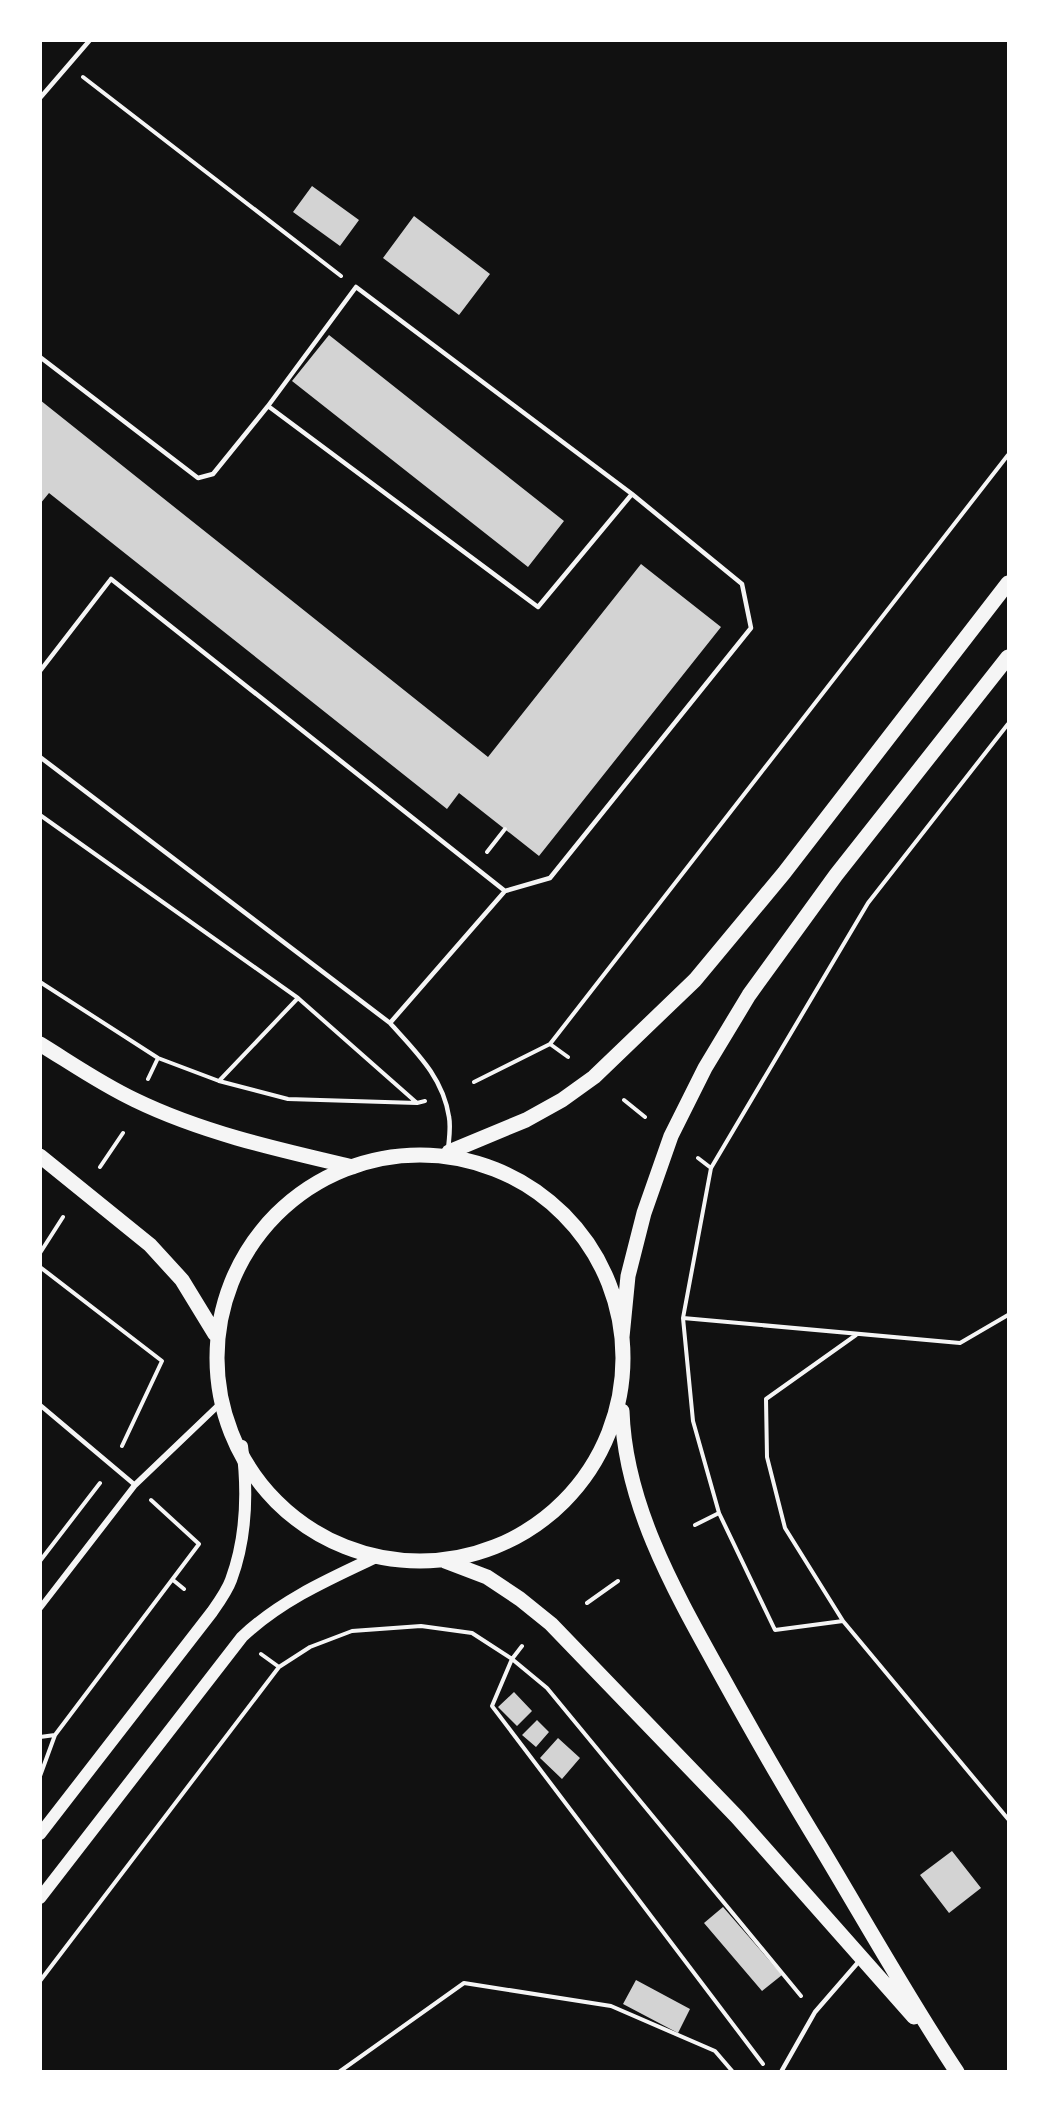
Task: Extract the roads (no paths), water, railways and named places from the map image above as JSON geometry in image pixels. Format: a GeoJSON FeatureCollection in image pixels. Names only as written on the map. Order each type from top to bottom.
{"type":"FeatureCollection","features":[{"type":"Feature","properties":{"kind":"main road"},"geometry":{"type":"LineString","coordinates":[[448,1152],[526,1120],[562,1100],[594,1077],[695,980],[784,873],[1008,583]]}},
{"type":"Feature","properties":{"kind":"main road"},"geometry":{"type":"LineString","coordinates":[[957,2072],[765,1755],[695,1629],[642,1513],[630,1474],[623,1436],[621,1348],[628,1276],[644,1213],[671,1136],[705,1068],[749,995],[836,875],[1008,657]]}},
{"type":"Feature","properties":{"kind":"main road"},"geometry":{"type":"LineString","coordinates":[[40,1044],[137,1102],[274,1148],[353,1167]]}},
{"type":"Feature","properties":{"kind":"main road"},"geometry":{"type":"LineString","coordinates":[[621,1348],[610,1301],[594,1261],[571,1222],[544,1194],[519,1175],[483,1160],[448,1152],[415,1154],[353,1167],[321,1181],[294,1197],[269,1220],[244,1256],[226,1292],[215,1334],[218,1369],[225,1399],[242,1446],[260,1480],[285,1510],[312,1532],[342,1548],[374,1558],[411,1562],[445,1561],[487,1550],[521,1536],[550,1517],[576,1494],[598,1464],[613,1427],[622,1390]]}},
{"type":"Feature","properties":{"kind":"main road"},"geometry":{"type":"LineString","coordinates":[[40,1156],[150,1245],[182,1280],[215,1334]]}},
{"type":"Feature","properties":{"kind":"main road"},"geometry":{"type":"LineString","coordinates":[[40,1834],[212,1612],[230,1582],[243,1539],[246,1480],[242,1446]]}},
{"type":"Feature","properties":{"kind":"main road"},"geometry":{"type":"LineString","coordinates":[[40,1898],[242,1637],[260,1619],[285,1603],[318,1584],[374,1558]]}},
{"type":"Feature","properties":{"kind":"main road"},"geometry":{"type":"LineString","coordinates":[[445,1561],[487,1577],[520,1599],[551,1624],[737,1817],[942,2049]]}},
{"type":"Feature","properties":{"kind":"street"},"geometry":{"type":"LineString","coordinates":[[40,1608],[135,1485],[225,1399]]}},
{"type":"Feature","properties":{"kind":"lane"},"geometry":{"type":"LineString","coordinates":[[40,98],[90,40]]}},
{"type":"Feature","properties":{"kind":"lane"},"geometry":{"type":"LineString","coordinates":[[40,357],[198,478],[213,474],[268,406],[356,287],[632,494],[742,584],[751,628],[550,878],[505,891],[390,1023]]}},
{"type":"Feature","properties":{"kind":"lane"},"geometry":{"type":"LineString","coordinates":[[268,406],[538,607],[632,494]]}},
{"type":"Feature","properties":{"kind":"lane"},"geometry":{"type":"LineString","coordinates":[[40,671],[111,579],[505,891]]}},
{"type":"Feature","properties":{"kind":"lane"},"geometry":{"type":"LineString","coordinates":[[40,757],[390,1023],[430,1068],[444,1094],[449,1119],[448,1152]]}},
{"type":"Feature","properties":{"kind":"lane"},"geometry":{"type":"LineString","coordinates":[[40,1406],[135,1485]]}},
{"type":"Feature","properties":{"kind":"lane"},"geometry":{"type":"LineString","coordinates":[[781,2072],[814,2012],[862,1957]]}}]}
